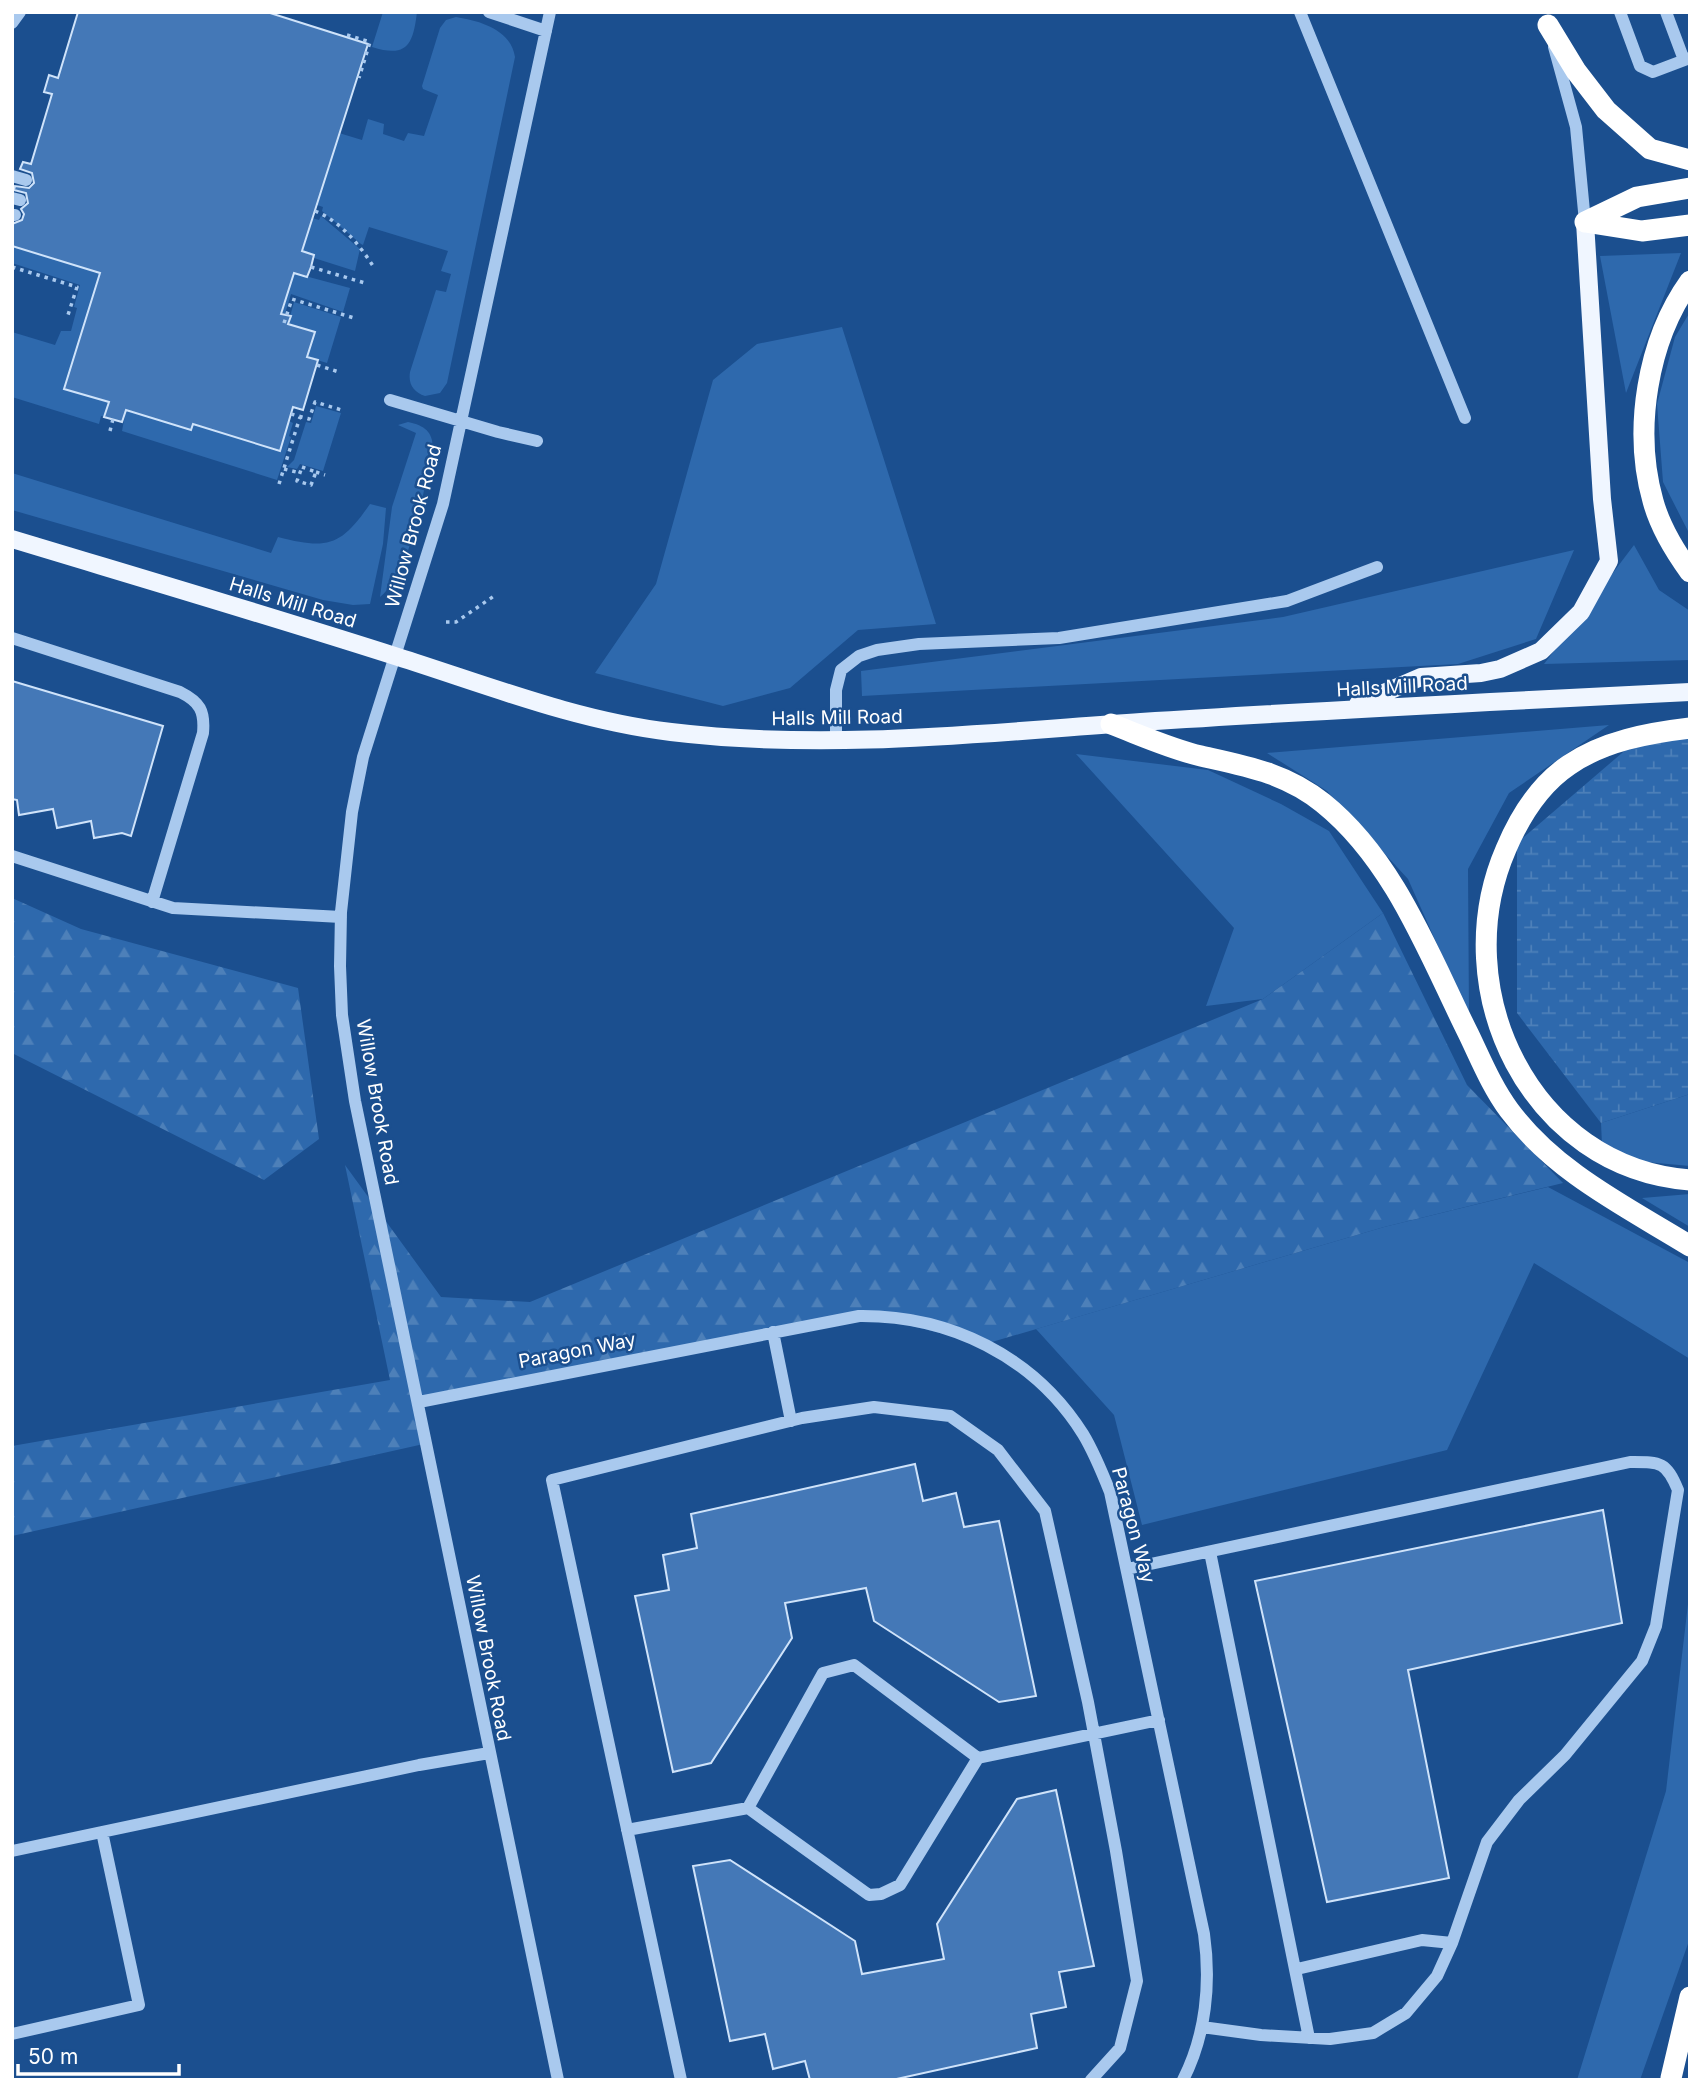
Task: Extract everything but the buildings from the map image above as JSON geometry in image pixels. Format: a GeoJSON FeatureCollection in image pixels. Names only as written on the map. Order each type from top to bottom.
{"type":"FeatureCollection","features":[{"type":"Feature","properties":{"kind":"highway"},"geometry":{"type":"LineString","coordinates":[[1546,19],[1576,71],[1606,110],[1650,149],[1690,160]]}},
{"type":"Feature","properties":{"kind":"highway"},"geometry":{"type":"LineString","coordinates":[[1585,222],[1637,197],[1690,188]]}},
{"type":"Feature","properties":{"kind":"highway"},"geometry":{"type":"LineString","coordinates":[[1585,222],[1642,231],[1690,225]]}},
{"type":"Feature","properties":{"kind":"highway"},"geometry":{"type":"LineString","coordinates":[[1690,281],[1669,318],[1656,353],[1646,407],[1645,442],[1653,502],[1664,531],[1690,572]]}},
{"type":"Feature","properties":{"kind":"highway"},"geometry":{"type":"LineString","coordinates":[[1111,724],[1199,756],[1227,760],[1296,785],[1322,802],[1341,819],[1390,880],[1490,1078],[1527,1131],[1551,1156],[1578,1177],[1690,1246]]}},
{"type":"Feature","properties":{"kind":"highway"},"geometry":{"type":"LineString","coordinates":[[1690,728],[1622,740],[1592,751],[1568,765],[1544,785],[1513,832],[1499,864],[1490,897],[1486,931],[1488,981],[1498,1022],[1514,1060],[1532,1090],[1574,1135],[1609,1158],[1644,1173],[1690,1180]]}},
{"type":"Feature","properties":{"kind":"highway"},"geometry":{"type":"LineString","coordinates":[[1671,2079],[1690,1997]]}},
{"type":"Feature","properties":{"kind":"highway"},"geometry":{"type":"LineString","coordinates":[[1671,2079],[1690,2022]]}},
{"type":"Feature","properties":{"kind":"main road"},"geometry":{"type":"LineString","coordinates":[[1345,710],[1421,677],[1500,669],[1541,651],[1581,612],[1609,561],[1602,499],[1585,222]]}},
{"type":"Feature","properties":{"kind":"main road","name":"Halls Mill Road"},"geometry":{"type":"LineString","coordinates":[[12,540],[550,705],[637,727],[699,735],[835,742],[1345,710],[1690,692]]}},
{"type":"Feature","properties":{"kind":"street"},"geometry":{"type":"LineString","coordinates":[[12,23],[20,12]]}},
{"type":"Feature","properties":{"kind":"street"},"geometry":{"type":"LineString","coordinates":[[489,12],[546,31]]}},
{"type":"Feature","properties":{"kind":"street","name":"Willow Brook Road"},"geometry":{"type":"LineString","coordinates":[[550,12],[443,504],[363,757],[349,836],[341,917],[342,1015],[348,1068],[558,2080]]}},
{"type":"Feature","properties":{"kind":"street"},"geometry":{"type":"LineString","coordinates":[[1300,12],[1465,418]]}},
{"type":"Feature","properties":{"kind":"street"},"geometry":{"type":"LineString","coordinates":[[1620,12],[1640,66],[1653,72],[1687,59],[1666,12]]}},
{"type":"Feature","properties":{"kind":"street"},"geometry":{"type":"LineString","coordinates":[[1546,19],[1576,127],[1585,222]]}},
{"type":"Feature","properties":{"kind":"street"},"geometry":{"type":"LineString","coordinates":[[12,176],[26,180]]}},
{"type":"Feature","properties":{"kind":"street"},"geometry":{"type":"LineString","coordinates":[[390,400],[537,441]]}},
{"type":"Feature","properties":{"kind":"street"},"geometry":{"type":"LineString","coordinates":[[835,742],[836,690],[841,670],[859,656],[877,650],[930,643],[1059,638],[1287,601],[1377,567]]}},
{"type":"Feature","properties":{"kind":"street"},"geometry":{"type":"LineString","coordinates":[[12,638],[180,692],[201,706],[204,718],[203,733],[152,902]]}},
{"type":"Feature","properties":{"kind":"street"},"geometry":{"type":"LineString","coordinates":[[12,856],[173,908],[341,917]]}},
{"type":"Feature","properties":{"kind":"street","name":"Paragon Way"},"geometry":{"type":"LineString","coordinates":[[419,1402],[859,1316],[901,1318],[953,1330],[1002,1353],[1049,1391],[1083,1433],[1110,1492],[1205,1944],[1207,1992],[1202,2027],[1183,2080]]}},
{"type":"Feature","properties":{"kind":"street"},"geometry":{"type":"LineString","coordinates":[[773,1332],[790,1422]]}},
{"type":"Feature","properties":{"kind":"street"},"geometry":{"type":"LineString","coordinates":[[681,2080],[552,1480],[790,1422],[874,1407],[950,1416],[998,1450],[1045,1511],[1094,1734],[1137,1981],[1120,2048],[1091,2080]]}},
{"type":"Feature","properties":{"kind":"street"},"geometry":{"type":"LineString","coordinates":[[1127,1569],[1630,1462],[1659,1462],[1671,1472],[1678,1490],[1656,1626],[1642,1661],[1565,1755],[1519,1801],[1487,1842],[1452,1943],[1437,1976],[1406,2013],[1373,2033],[1330,2039],[1261,2035],[1202,2027]]}},
{"type":"Feature","properties":{"kind":"street"},"geometry":{"type":"LineString","coordinates":[[1210,1552],[1309,2038]]}},
{"type":"Feature","properties":{"kind":"street"},"geometry":{"type":"LineString","coordinates":[[748,1808],[823,1673],[853,1665],[978,1758]]}},
{"type":"Feature","properties":{"kind":"street"},"geometry":{"type":"LineString","coordinates":[[627,1829],[748,1808],[869,1895],[880,1894],[900,1885],[978,1758],[1159,1720]]}},
{"type":"Feature","properties":{"kind":"street"},"geometry":{"type":"LineString","coordinates":[[12,1851],[419,1765],[489,1753]]}},
{"type":"Feature","properties":{"kind":"street"},"geometry":{"type":"LineString","coordinates":[[12,2034],[139,2005],[102,1832]]}},
{"type":"Feature","properties":{"kind":"street"},"geometry":{"type":"LineString","coordinates":[[1297,1969],[1422,1940],[1452,1943]]}},
{"type":"Feature","properties":{"kind":"path"},"geometry":{"type":"LineString","coordinates":[[347,35],[370,42],[359,78]]}},
{"type":"Feature","properties":{"kind":"path"},"geometry":{"type":"LineString","coordinates":[[315,211],[325,216],[360,246],[373,266]]}},
{"type":"Feature","properties":{"kind":"path"},"geometry":{"type":"LineString","coordinates":[[12,267],[77,287],[67,317]]}},
{"type":"Feature","properties":{"kind":"path"},"geometry":{"type":"LineString","coordinates":[[311,267],[365,283]]}},
{"type":"Feature","properties":{"kind":"path"},"geometry":{"type":"LineString","coordinates":[[284,323],[292,299],[354,318]]}},
{"type":"Feature","properties":{"kind":"path"},"geometry":{"type":"LineString","coordinates":[[317,365],[339,372]]}},
{"type":"Feature","properties":{"kind":"path"},"geometry":{"type":"LineString","coordinates":[[291,414],[309,419],[315,402],[345,411]]}},
{"type":"Feature","properties":{"kind":"path"},"geometry":{"type":"LineString","coordinates":[[279,484],[300,417]]}},
{"type":"Feature","properties":{"kind":"path"},"geometry":{"type":"LineString","coordinates":[[110,431],[113,419]]}},
{"type":"Feature","properties":{"kind":"path"},"geometry":{"type":"LineString","coordinates":[[316,472],[311,485],[297,481],[302,467],[325,475]]}},
{"type":"Feature","properties":{"kind":"path"},"geometry":{"type":"LineString","coordinates":[[284,469],[300,473]]}},
{"type":"Feature","properties":{"kind":"path"},"geometry":{"type":"LineString","coordinates":[[446,622],[456,622],[494,596]]}},
{"type":"Feature","properties":{"kind":"green space"},"geometry":{"type":"Polygon","coordinates":[[[383,12],[417,12],[410,40],[401,49],[393,51],[372,47],[383,12]]]}},
{"type":"Feature","properties":{"kind":"green space"},"geometry":{"type":"Polygon","coordinates":[[[456,17],[493,28],[508,40],[515,57],[447,383],[440,393],[425,396],[413,387],[410,372],[436,290],[446,292],[451,274],[441,271],[448,251],[369,227],[363,245],[322,211],[323,207],[317,205],[339,133],[362,140],[368,119],[384,124],[383,134],[404,141],[408,133],[424,136],[438,95],[423,89],[422,86],[440,28],[446,20],[456,17]]]}},
{"type":"Feature","properties":{"kind":"green space"},"geometry":{"type":"Polygon","coordinates":[[[321,216],[360,249],[355,271],[314,258],[314,255],[302,251],[312,218],[319,220],[321,216]]]}},
{"type":"Feature","properties":{"kind":"green space"},"geometry":{"type":"Polygon","coordinates":[[[12,246],[134,284],[65,389],[109,402],[99,424],[12,397],[12,332],[55,345],[61,331],[71,331],[80,285],[12,263],[12,246]]]}},
{"type":"Feature","properties":{"kind":"green space"},"geometry":{"type":"Polygon","coordinates":[[[1681,253],[1626,393],[1600,256],[1681,253]]]}},
{"type":"Feature","properties":{"kind":"green space"},"geometry":{"type":"Polygon","coordinates":[[[294,273],[350,288],[343,312],[291,294],[285,314],[282,313],[294,273]]]}},
{"type":"Feature","properties":{"kind":"green space"},"geometry":{"type":"Polygon","coordinates":[[[294,302],[341,317],[327,363],[307,357],[315,332],[288,324],[294,302]]]}},
{"type":"Feature","properties":{"kind":"green space"},"geometry":{"type":"Polygon","coordinates":[[[1690,312],[1690,535],[1663,482],[1657,404],[1675,337],[1690,312]]]}},
{"type":"Feature","properties":{"kind":"green space"},"geometry":{"type":"Polygon","coordinates":[[[842,327],[936,624],[858,630],[790,688],[723,706],[595,673],[656,584],[713,380],[757,344],[842,327]]]}},
{"type":"Feature","properties":{"kind":"green space"},"geometry":{"type":"Polygon","coordinates":[[[316,406],[341,413],[323,471],[300,464],[297,469],[287,467],[294,460],[306,422],[311,423],[316,406]]]}},
{"type":"Feature","properties":{"kind":"green space"},"geometry":{"type":"Polygon","coordinates":[[[126,410],[191,430],[193,424],[280,451],[289,421],[293,423],[277,480],[122,431],[126,410]]]}},
{"type":"Feature","properties":{"kind":"green space"},"geometry":{"type":"Polygon","coordinates":[[[408,422],[429,432],[432,455],[408,551],[391,585],[380,597],[392,507],[416,433],[398,425],[408,422]]]}},
{"type":"Feature","properties":{"kind":"green space"},"geometry":{"type":"Polygon","coordinates":[[[12,473],[271,553],[278,537],[309,543],[332,541],[350,529],[370,504],[386,508],[383,544],[370,604],[353,605],[323,600],[12,510],[12,473]]]}},
{"type":"Feature","properties":{"kind":"green space"},"geometry":{"type":"Polygon","coordinates":[[[1634,545],[1659,590],[1690,611],[1690,660],[1544,664],[1634,545]]]}},
{"type":"Feature","properties":{"kind":"green space"},"geometry":{"type":"Polygon","coordinates":[[[1574,550],[1536,639],[1458,664],[862,696],[861,671],[1283,617],[1574,550]]]}},
{"type":"Feature","properties":{"kind":"green space"},"geometry":{"type":"Polygon","coordinates":[[[1609,725],[1509,793],[1468,869],[1469,1016],[1408,879],[1327,791],[1267,753],[1609,725]]]}},
{"type":"Feature","properties":{"kind":"green space"},"geometry":{"type":"Polygon","coordinates":[[[1690,737],[1690,1094],[1601,1123],[1517,1013],[1517,843],[1636,741],[1690,737]]]}},
{"type":"Feature","properties":{"kind":"green space"},"geometry":{"type":"Polygon","coordinates":[[[1076,754],[1208,770],[1281,804],[1329,831],[1383,913],[1263,999],[1206,1006],[1234,928],[1076,754]]]}},
{"type":"Feature","properties":{"kind":"green space"},"geometry":{"type":"Polygon","coordinates":[[[12,898],[81,929],[298,988],[319,1139],[264,1180],[12,1053],[12,898]]]}},
{"type":"Feature","properties":{"kind":"green space"},"geometry":{"type":"Polygon","coordinates":[[[1383,913],[1467,1085],[1563,1183],[1384,1227],[985,1344],[859,1313],[419,1397],[428,1443],[12,1536],[12,1446],[390,1380],[345,1165],[441,1297],[530,1302],[1263,999],[1383,913]]]}},
{"type":"Feature","properties":{"kind":"green space"},"geometry":{"type":"Polygon","coordinates":[[[1690,1094],[1690,1166],[1635,1161],[1602,1145],[1601,1123],[1690,1094]]]}},
{"type":"Feature","properties":{"kind":"green space"},"geometry":{"type":"Polygon","coordinates":[[[1548,1187],[1690,1263],[1690,1359],[1534,1263],[1447,1450],[1142,1525],[1114,1415],[1036,1329],[1384,1227],[1548,1187]]]}},
{"type":"Feature","properties":{"kind":"green space"},"geometry":{"type":"Polygon","coordinates":[[[1690,1194],[1690,1227],[1642,1198],[1690,1194]]]}},
{"type":"Feature","properties":{"kind":"green space"},"geometry":{"type":"Polygon","coordinates":[[[1690,1587],[1690,1938],[1640,2080],[1577,2080],[1666,1791],[1690,1587]]]}}]}
